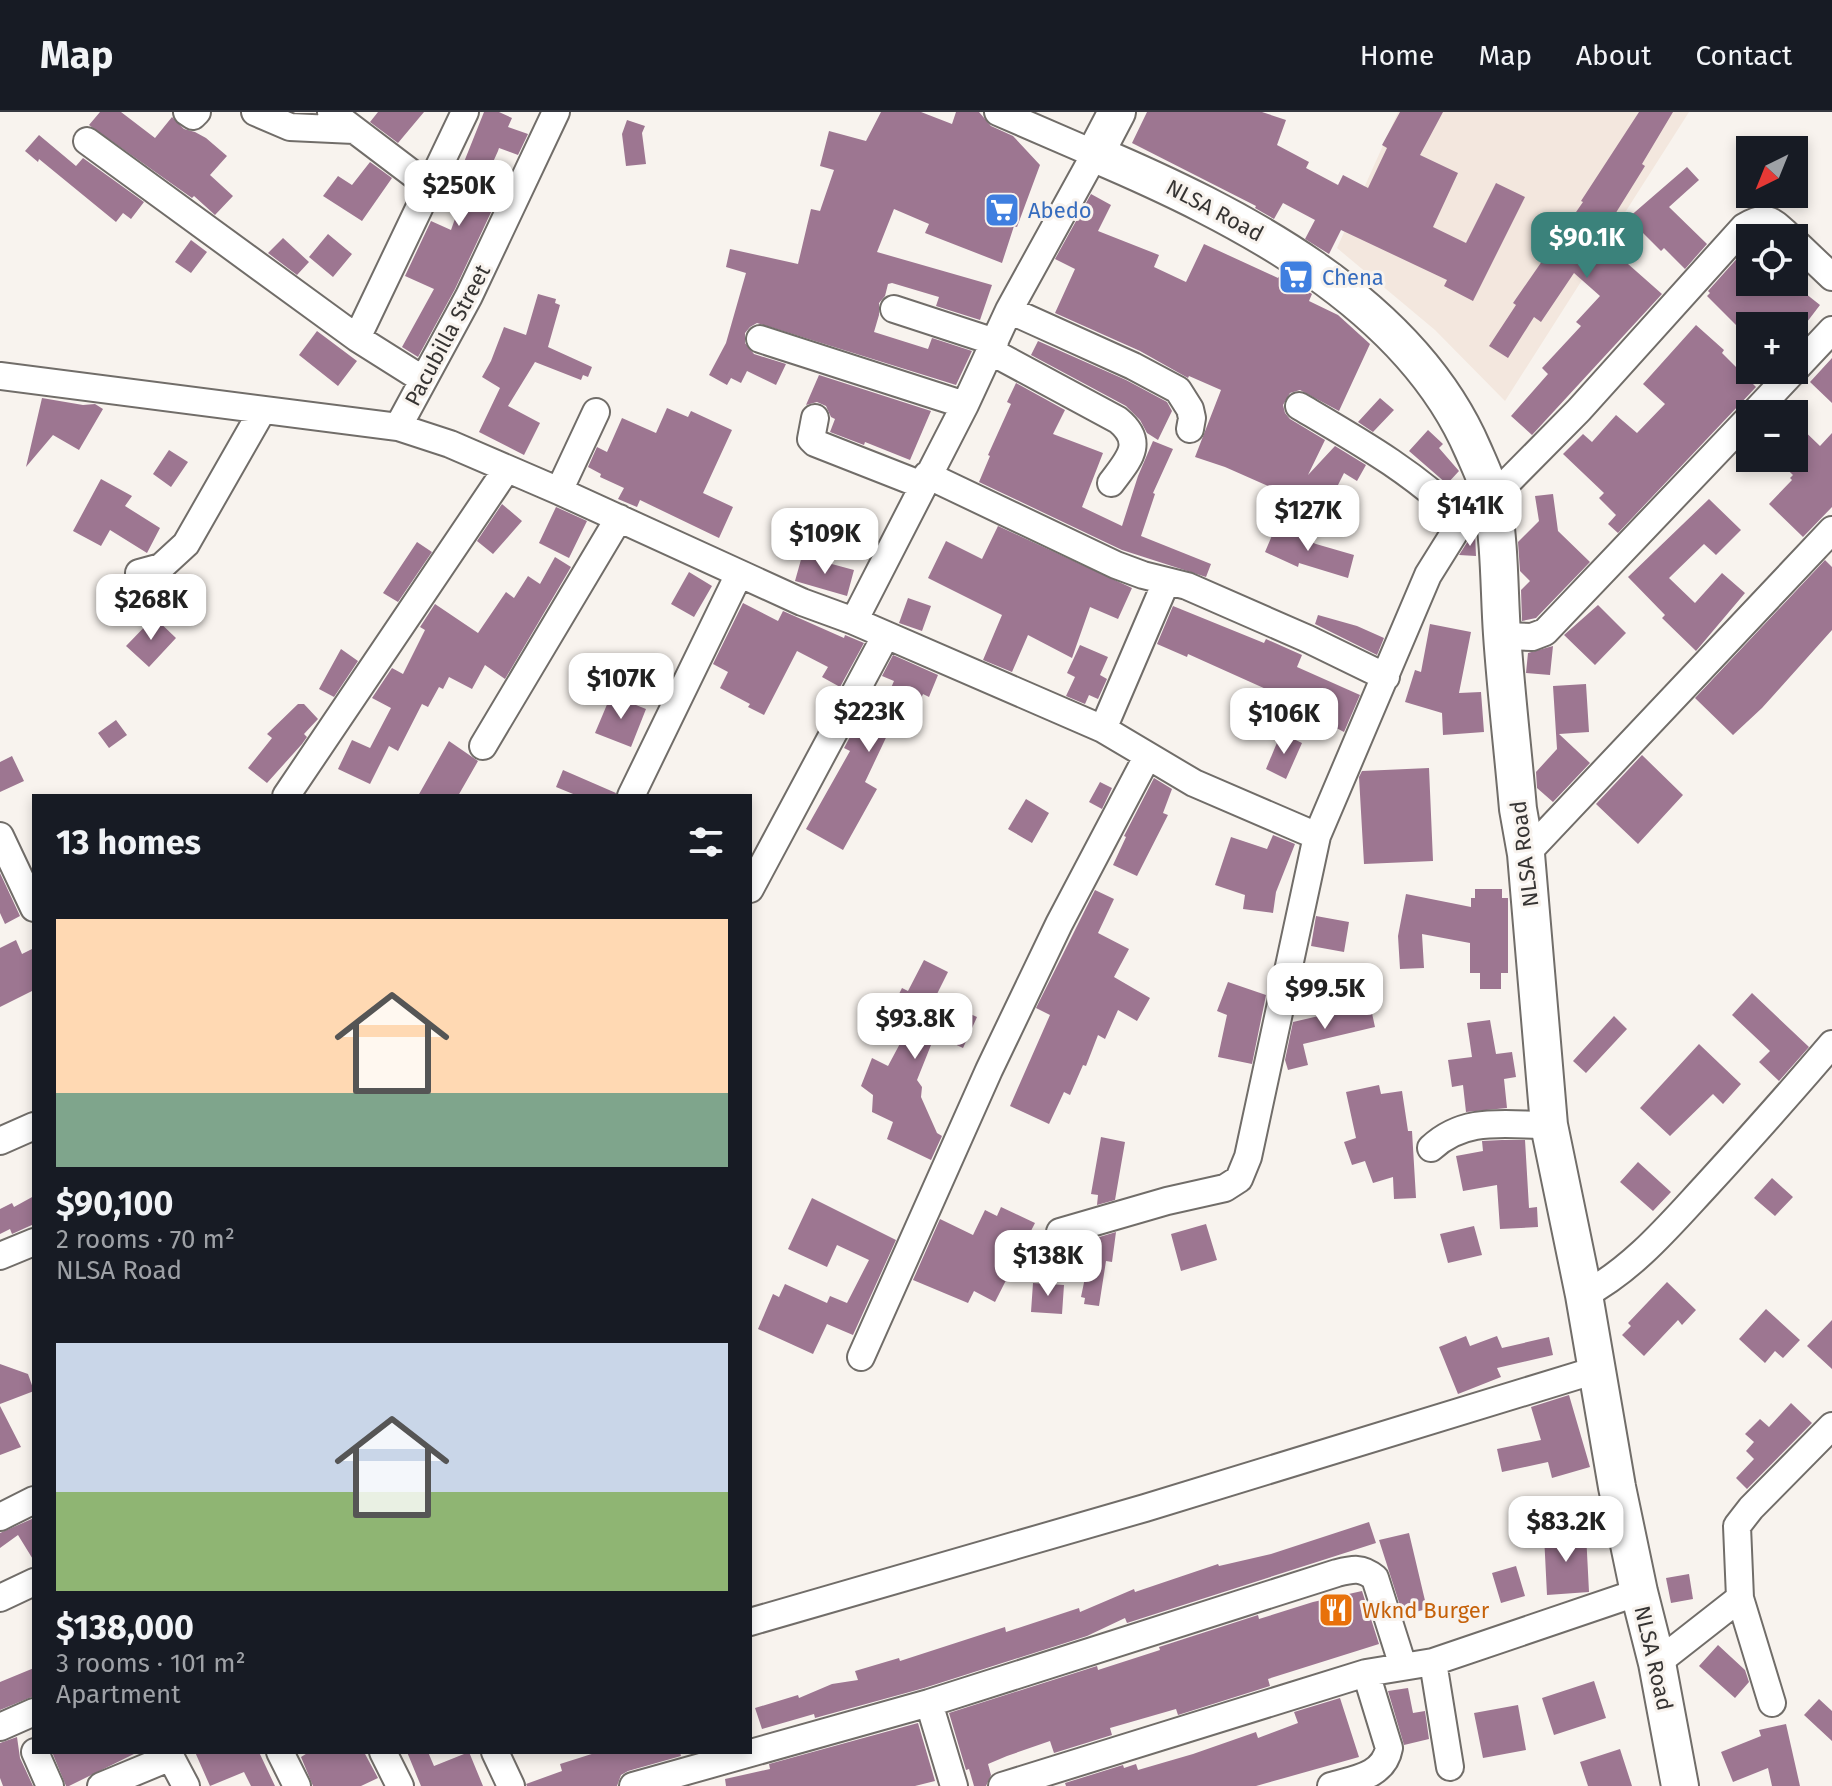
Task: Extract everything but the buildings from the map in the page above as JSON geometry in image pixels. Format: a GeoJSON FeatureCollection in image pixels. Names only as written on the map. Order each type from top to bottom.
{"type":"FeatureCollection","features":[{"type":"Feature","properties":{"kind":"main road"},"geometry":{"type":"LineString","coordinates":[[1095,154],[1117,112]]}},
{"type":"Feature","properties":{"kind":"main road","name":"NLSA Road"},"geometry":{"type":"LineString","coordinates":[[1095,154],[1222,212],[1270,239],[1326,279],[1374,319],[1400,343],[1450,406],[1470,443],[1492,498],[1502,636],[1518,809],[1526,854],[1549,1125],[1639,1592],[1657,1663],[1680,1786]]}},
{"type":"Feature","properties":{"kind":"street"},"geometry":{"type":"LineString","coordinates":[[187,112],[193,116],[197,112]]}},
{"type":"Feature","properties":{"kind":"street"},"geometry":{"type":"LineString","coordinates":[[255,112],[290,127],[354,130]]}},
{"type":"Feature","properties":{"kind":"street"},"geometry":{"type":"LineString","coordinates":[[331,112],[430,187]]}},
{"type":"Feature","properties":{"kind":"street"},"geometry":{"type":"LineString","coordinates":[[357,338],[465,112]]}},
{"type":"Feature","properties":{"kind":"street","name":"Pacubilla Street"},"geometry":{"type":"LineString","coordinates":[[398,427],[476,283],[556,112]]}},
{"type":"Feature","properties":{"kind":"street"},"geometry":{"type":"LineString","coordinates":[[854,621],[965,405],[1009,310],[1095,154],[998,112]]}},
{"type":"Feature","properties":{"kind":"street"},"geometry":{"type":"LineString","coordinates":[[87,141],[357,338],[422,379]]}},
{"type":"Feature","properties":{"kind":"street"},"geometry":{"type":"LineString","coordinates":[[1749,224],[1764,218],[1776,224]]}},
{"type":"Feature","properties":{"kind":"street"},"geometry":{"type":"LineString","coordinates":[[1060,1232],[1225,1188],[1236,1183],[1243,1173],[1317,836],[1428,575],[1452,534],[1579,410],[1736,236]]}},
{"type":"Feature","properties":{"kind":"street"},"geometry":{"type":"LineString","coordinates":[[1808,255],[1832,277]]}},
{"type":"Feature","properties":{"kind":"street"},"geometry":{"type":"LineString","coordinates":[[894,309],[993,346],[1128,428],[1134,439],[1133,446],[1111,483]]}},
{"type":"Feature","properties":{"kind":"street"},"geometry":{"type":"LineString","coordinates":[[1009,310],[1133,366],[1178,390],[1190,409],[1190,429]]}},
{"type":"Feature","properties":{"kind":"street"},"geometry":{"type":"LineString","coordinates":[[1766,400],[1832,330]]}},
{"type":"Feature","properties":{"kind":"street"},"geometry":{"type":"LineString","coordinates":[[760,339],[965,405]]}},
{"type":"Feature","properties":{"kind":"street"},"geometry":{"type":"LineString","coordinates":[[0,376],[398,427],[450,444],[802,602],[854,621],[1103,729],[1194,783],[1317,836]]}},
{"type":"Feature","properties":{"kind":"street"},"geometry":{"type":"LineString","coordinates":[[1299,406],[1411,476],[1439,496],[1464,522]]}},
{"type":"Feature","properties":{"kind":"street"},"geometry":{"type":"LineString","coordinates":[[139,573],[161,567],[186,544],[262,411]]}},
{"type":"Feature","properties":{"kind":"street"},"geometry":{"type":"LineString","coordinates":[[559,491],[596,412]]}},
{"type":"Feature","properties":{"kind":"street"},"geometry":{"type":"LineString","coordinates":[[815,418],[810,433],[815,443],[925,480],[1116,565],[1187,586],[1386,677]]}},
{"type":"Feature","properties":{"kind":"street"},"geometry":{"type":"LineString","coordinates":[[1502,636],[1532,637],[1545,632],[1736,432]]}},
{"type":"Feature","properties":{"kind":"street"},"geometry":{"type":"LineString","coordinates":[[287,794],[506,470]]}},
{"type":"Feature","properties":{"kind":"street"},"geometry":{"type":"LineString","coordinates":[[483,746],[619,518]]}},
{"type":"Feature","properties":{"kind":"street"},"geometry":{"type":"LineString","coordinates":[[1526,854],[1832,530]]}},
{"type":"Feature","properties":{"kind":"street"},"geometry":{"type":"LineString","coordinates":[[632,794],[739,574]]}},
{"type":"Feature","properties":{"kind":"street"},"geometry":{"type":"LineString","coordinates":[[1103,729],[1166,582]]}},
{"type":"Feature","properties":{"kind":"street"},"geometry":{"type":"LineString","coordinates":[[752,885],[886,635]]}},
{"type":"Feature","properties":{"kind":"street"},"geometry":{"type":"LineString","coordinates":[[861,1357],[989,1070],[1059,924],[1147,757]]}},
{"type":"Feature","properties":{"kind":"street"},"geometry":{"type":"LineString","coordinates":[[0,836],[32,904]]}},
{"type":"Feature","properties":{"kind":"street"},"geometry":{"type":"LineString","coordinates":[[1584,1295],[1624,1270],[1671,1223],[1777,1109],[1832,1044]]}},
{"type":"Feature","properties":{"kind":"street"},"geometry":{"type":"LineString","coordinates":[[1431,1148],[1450,1132],[1469,1126],[1549,1125]]}},
{"type":"Feature","properties":{"kind":"street"},"geometry":{"type":"LineString","coordinates":[[0,1141],[32,1127]]}},
{"type":"Feature","properties":{"kind":"street"},"geometry":{"type":"LineString","coordinates":[[0,1256],[32,1243]]}},
{"type":"Feature","properties":{"kind":"street"},"geometry":{"type":"LineString","coordinates":[[752,1621],[1145,1508],[1596,1370]]}},
{"type":"Feature","properties":{"kind":"street"},"geometry":{"type":"LineString","coordinates":[[1772,1703],[1740,1598],[1737,1526],[1832,1426]]}},
{"type":"Feature","properties":{"kind":"street"},"geometry":{"type":"LineString","coordinates":[[0,1517],[32,1501]]}},
{"type":"Feature","properties":{"kind":"street"},"geometry":{"type":"LineString","coordinates":[[752,1753],[929,1703],[1356,1569],[1366,1570],[1375,1578],[1403,1666]]}},
{"type":"Feature","properties":{"kind":"street"},"geometry":{"type":"LineString","coordinates":[[0,1598],[32,1583]]}},
{"type":"Feature","properties":{"kind":"street"},"geometry":{"type":"LineString","coordinates":[[1002,1786],[1366,1673],[1433,1662],[1639,1592]]}},
{"type":"Feature","properties":{"kind":"street"},"geometry":{"type":"LineString","coordinates":[[1657,1663],[1740,1598]]}},
{"type":"Feature","properties":{"kind":"street"},"geometry":{"type":"LineString","coordinates":[[1433,1662],[1450,1767]]}},
{"type":"Feature","properties":{"kind":"street"},"geometry":{"type":"LineString","coordinates":[[1331,1786],[1370,1774],[1381,1767],[1387,1757],[1389,1748],[1366,1673]]}},
{"type":"Feature","properties":{"kind":"street"},"geometry":{"type":"LineString","coordinates":[[929,1703],[954,1786]]}},
{"type":"Feature","properties":{"kind":"street"},"geometry":{"type":"LineString","coordinates":[[18,1719],[32,1745]]}},
{"type":"Feature","properties":{"kind":"street"},"geometry":{"type":"LineString","coordinates":[[36,1754],[50,1786]]}},
{"type":"Feature","properties":{"kind":"street"},"geometry":{"type":"LineString","coordinates":[[281,1754],[297,1786]]}},
{"type":"Feature","properties":{"kind":"street"},"geometry":{"type":"LineString","coordinates":[[384,1754],[400,1786]]}},
{"type":"Feature","properties":{"kind":"street"},"geometry":{"type":"LineString","coordinates":[[496,1754],[511,1786]]}},
{"type":"Feature","properties":{"kind":"street"},"geometry":{"type":"LineString","coordinates":[[633,1786],[747,1754]]}},
{"type":"Feature","properties":{"kind":"street"},"geometry":{"type":"LineString","coordinates":[[101,1786],[170,1755],[186,1786]]}},
{"type":"Feature","properties":{"kind":"shaded area"},"geometry":{"type":"Polygon","coordinates":[[[1398,112],[1689,112],[1505,401],[1435,330],[1337,248],[1398,112]]]}},
{"type":"Feature","properties":{"kind":"place","name":"Abedo"},"geometry":{"type":"Point","coordinates":[1002,210]}},
{"type":"Feature","properties":{"kind":"place","name":"Chena"},"geometry":{"type":"Point","coordinates":[1296,277]}},
{"type":"Feature","properties":{"kind":"place","name":"Wknd Burger"},"geometry":{"type":"Point","coordinates":[1336,1610]}}]}
